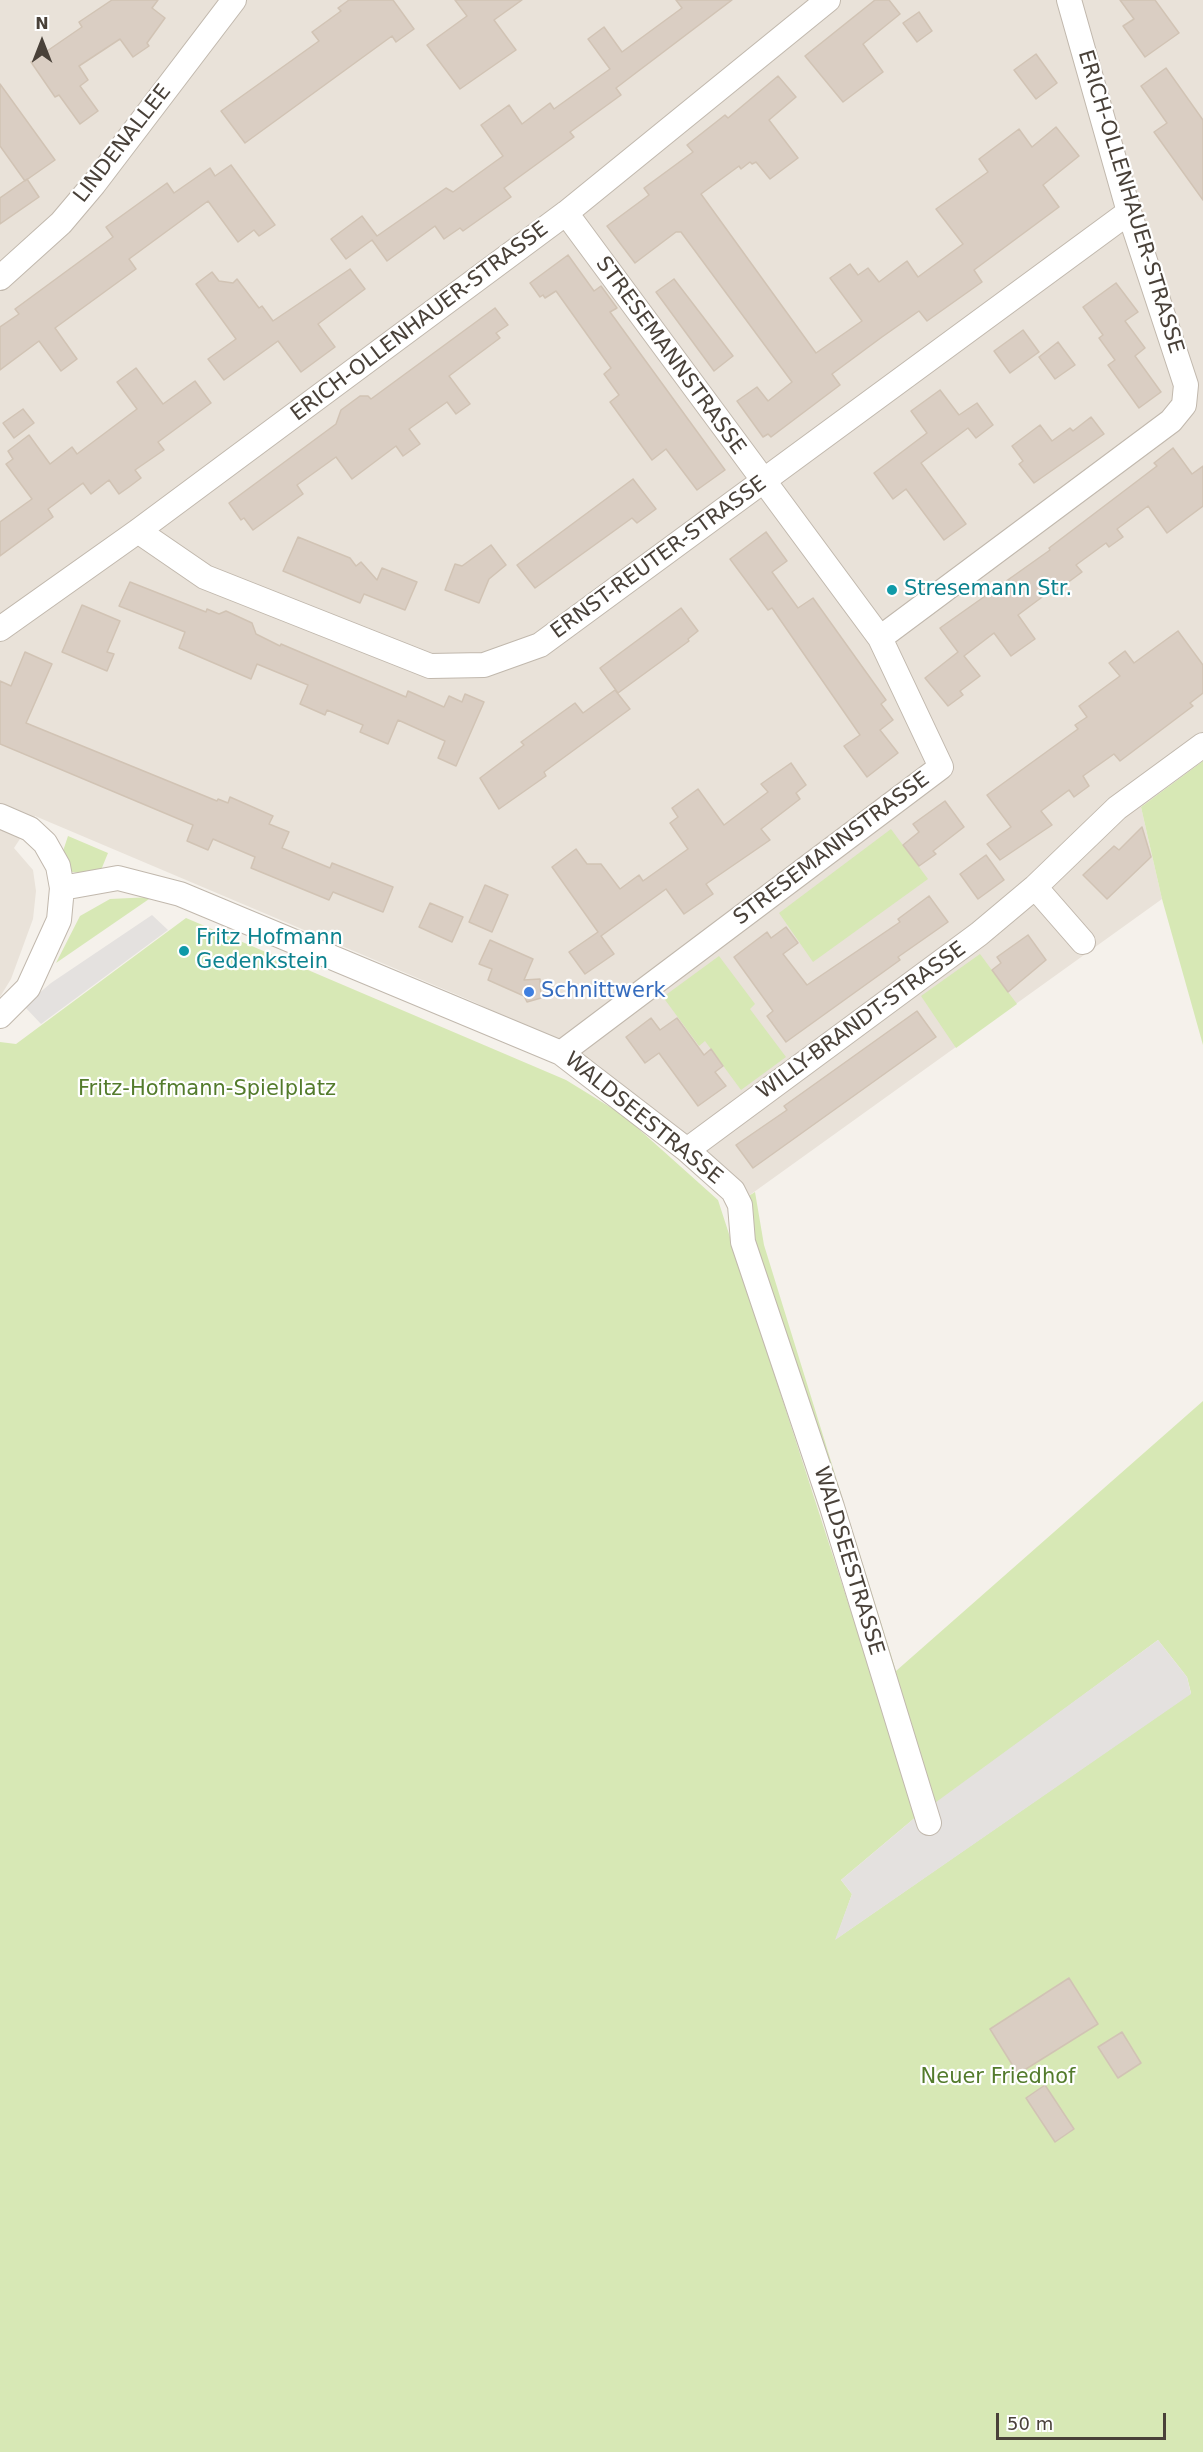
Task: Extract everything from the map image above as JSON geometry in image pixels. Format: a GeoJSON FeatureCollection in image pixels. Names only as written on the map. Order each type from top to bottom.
{"type":"FeatureCollection","features":[{"type":"Feature","properties":{"kind":"street","name":"LINDENALLEE"},"geometry":{"type":"LineString","coordinates":[[0,278],[61,223],[234,0]]}},
{"type":"Feature","properties":{"kind":"street","name":"ERICH-OLLENHAUER-STRASSE"},"geometry":{"type":"LineString","coordinates":[[0,628],[138,531],[566,213],[828,0]]}},
{"type":"Feature","properties":{"kind":"street","name":"ERICH-OLLENHAUER-STRASSE"},"geometry":{"type":"LineString","coordinates":[[880,638],[1172,421],[1193,409],[1129,213],[1069,0]]}},
{"type":"Feature","properties":{"kind":"street","name":"STRESEMANNSTRASSE"},"geometry":{"type":"LineString","coordinates":[[561,1053],[941,767],[880,638],[566,213]]}},
{"type":"Feature","properties":{"kind":"street","name":"ERNST-REUTER-STRASSE"},"geometry":{"type":"LineString","coordinates":[[138,531],[205,577],[430,666],[484,665],[540,645],[1129,213]]}},
{"type":"Feature","properties":{"kind":"street","name":"WILLY-BRANDT-STRASSE"},"geometry":{"type":"LineString","coordinates":[[687,1150],[979,934],[1035,887],[1117,808],[1203,745]]}},
{"type":"Feature","properties":{"kind":"street"},"geometry":{"type":"LineString","coordinates":[[0,816],[30,830],[45,843],[58,866],[62,888],[59,920],[28,988],[0,1016]]}},
{"type":"Feature","properties":{"kind":"street","name":"WALDSEESTRASSE"},"geometry":{"type":"LineString","coordinates":[[62,888],[118,878],[180,894],[561,1053],[687,1150],[733,1191],[740,1205],[743,1242],[832,1507],[929,1823]]}},
{"type":"Feature","properties":{"kind":"street"},"geometry":{"type":"LineString","coordinates":[[1035,887],[1083,942]]}},
{"type":"Feature","properties":{"kind":"shaded area"},"geometry":{"type":"Polygon","coordinates":[[[0,0],[1203,0],[1203,761],[1141,807],[1162,899],[747,1197],[597,1064],[570,1049],[474,1002],[35,816],[14,848],[33,870],[36,891],[33,919],[11,979],[0,997],[0,0]]]}},
{"type":"Feature","properties":{"kind":"shaded area"},"geometry":{"type":"Polygon","coordinates":[[[152,915],[168,930],[41,1024],[24,1006],[51,983],[152,915]]]}},
{"type":"Feature","properties":{"kind":"shaded area"},"geometry":{"type":"Polygon","coordinates":[[[1158,1640],[1187,1677],[1191,1694],[835,1940],[852,1894],[841,1880],[917,1816],[1158,1640]]]}},
{"type":"Feature","properties":{"kind":"green space"},"geometry":{"type":"Polygon","coordinates":[[[1203,761],[1203,1045],[1162,899],[1141,807],[1203,761]]]}},
{"type":"Feature","properties":{"kind":"green space"},"geometry":{"type":"Polygon","coordinates":[[[891,829],[928,879],[813,962],[779,913],[891,829]]]}},
{"type":"Feature","properties":{"kind":"green space"},"geometry":{"type":"Polygon","coordinates":[[[68,836],[108,853],[101,870],[90,874],[72,872],[63,851],[68,836]]]}},
{"type":"Feature","properties":{"kind":"green space"},"geometry":{"type":"Polygon","coordinates":[[[152,897],[56,963],[80,916],[110,899],[152,897]]]}},
{"type":"Feature","properties":{"kind":"green space"},"geometry":{"type":"Polygon","coordinates":[[[186,918],[566,1080],[623,1115],[718,1200],[917,1816],[841,1880],[852,1894],[836,1939],[1191,1693],[1187,1677],[1158,1640],[933,1806],[755,1253],[747,1197],[755,1192],[764,1245],[896,1671],[1203,1401],[1203,2452],[0,2452],[0,1042],[16,1044],[186,918]]]}},
{"type":"Feature","properties":{"kind":"green space"},"geometry":{"type":"Polygon","coordinates":[[[980,954],[1017,1004],[956,1048],[921,996],[980,954]]]}},
{"type":"Feature","properties":{"kind":"green space"},"geometry":{"type":"Polygon","coordinates":[[[719,956],[755,1004],[750,1009],[786,1057],[741,1090],[705,1041],[699,1046],[663,997],[719,956]]]}},
{"type":"Feature","properties":{"kind":"building"},"geometry":{"type":"Polygon","coordinates":[[[112,0],[158,0],[152,8],[165,18],[147,43],[149,46],[133,57],[120,39],[79,66],[88,80],[80,86],[98,111],[80,124],[59,95],[55,97],[31,62],[82,27],[79,22],[112,0]]]}},
{"type":"Feature","properties":{"kind":"building"},"geometry":{"type":"Polygon","coordinates":[[[349,0],[393,0],[414,29],[396,42],[392,36],[245,143],[221,111],[319,41],[312,32],[341,11],[338,8],[349,0]]]}},
{"type":"Feature","properties":{"kind":"building"},"geometry":{"type":"Polygon","coordinates":[[[455,0],[522,0],[494,20],[516,50],[460,89],[427,45],[467,16],[455,0]]]}},
{"type":"Feature","properties":{"kind":"building"},"geometry":{"type":"Polygon","coordinates":[[[676,0],[732,0],[616,88],[621,95],[570,132],[574,137],[504,188],[511,197],[463,231],[460,228],[444,239],[435,226],[387,261],[372,240],[346,259],[331,239],[362,216],[377,236],[446,188],[453,192],[503,156],[481,125],[509,105],[522,124],[550,103],[554,109],[610,69],[588,39],[604,27],[622,52],[682,8],[676,0]]]}},
{"type":"Feature","properties":{"kind":"building"},"geometry":{"type":"Polygon","coordinates":[[[875,0],[889,0],[900,14],[863,44],[883,72],[843,102],[805,56],[875,0]]]}},
{"type":"Feature","properties":{"kind":"building"},"geometry":{"type":"Polygon","coordinates":[[[1120,0],[1155,0],[1179,33],[1145,57],[1123,26],[1134,19],[1120,0]]]}},
{"type":"Feature","properties":{"kind":"building"},"geometry":{"type":"Polygon","coordinates":[[[919,12],[932,31],[917,42],[903,23],[919,12]]]}},
{"type":"Feature","properties":{"kind":"building"},"geometry":{"type":"Polygon","coordinates":[[[1036,54],[1057,83],[1036,99],[1014,70],[1036,54]]]}},
{"type":"Feature","properties":{"kind":"building"},"geometry":{"type":"Polygon","coordinates":[[[1166,68],[1203,120],[1203,200],[1154,132],[1167,123],[1141,86],[1166,68]]]}},
{"type":"Feature","properties":{"kind":"building"},"geometry":{"type":"Polygon","coordinates":[[[778,76],[796,97],[769,120],[798,158],[770,179],[756,162],[752,164],[750,162],[741,169],[739,166],[701,194],[816,353],[862,321],[830,278],[850,264],[858,275],[868,268],[879,282],[907,261],[918,277],[963,244],[936,209],[988,172],[979,159],[1019,129],[1032,147],[1056,127],[1079,156],[1043,185],[1059,207],[974,270],[982,282],[927,321],[919,311],[882,337],[832,374],[840,385],[771,437],[768,434],[763,437],[737,401],[757,387],[768,401],[792,382],[681,232],[676,232],[635,263],[607,226],[649,195],[644,188],[693,152],[687,145],[725,115],[728,118],[778,76]]]}},
{"type":"Feature","properties":{"kind":"building"},"geometry":{"type":"Polygon","coordinates":[[[0,84],[55,160],[25,181],[0,146],[0,84]]]}},
{"type":"Feature","properties":{"kind":"building"},"geometry":{"type":"Polygon","coordinates":[[[231,165],[275,225],[259,236],[254,230],[238,242],[208,201],[129,259],[136,269],[55,328],[77,359],[61,371],[39,341],[0,370],[0,327],[19,314],[15,309],[113,237],[106,227],[167,183],[174,193],[210,168],[215,176],[231,165]]]}},
{"type":"Feature","properties":{"kind":"building"},"geometry":{"type":"Polygon","coordinates":[[[27,179],[39,197],[0,224],[0,198],[27,179]]]}},
{"type":"Feature","properties":{"kind":"building"},"geometry":{"type":"Polygon","coordinates":[[[568,255],[594,291],[601,286],[617,308],[610,312],[725,470],[697,490],[666,449],[652,460],[610,402],[619,395],[604,374],[611,368],[556,291],[545,298],[543,295],[540,297],[530,283],[568,255]]]}},
{"type":"Feature","properties":{"kind":"building"},"geometry":{"type":"Polygon","coordinates":[[[350,269],[365,289],[318,324],[335,347],[301,372],[278,341],[224,380],[208,359],[236,339],[196,284],[212,272],[219,281],[233,283],[237,279],[259,308],[262,306],[273,321],[350,269]]]}},
{"type":"Feature","properties":{"kind":"building"},"geometry":{"type":"Polygon","coordinates":[[[674,279],[733,356],[714,371],[656,292],[674,279]]]}},
{"type":"Feature","properties":{"kind":"building"},"geometry":{"type":"Polygon","coordinates":[[[1116,283],[1138,312],[1125,321],[1145,348],[1135,356],[1161,392],[1139,408],[1108,365],[1115,360],[1099,338],[1103,335],[1083,307],[1116,283]]]}},
{"type":"Feature","properties":{"kind":"building"},"geometry":{"type":"Polygon","coordinates":[[[495,308],[508,325],[496,333],[500,338],[449,376],[470,404],[456,414],[447,402],[409,429],[420,444],[403,456],[396,446],[352,479],[336,457],[297,485],[303,494],[253,530],[244,518],[241,520],[229,503],[336,424],[341,410],[360,396],[368,396],[371,399],[495,308]]]}},
{"type":"Feature","properties":{"kind":"building"},"geometry":{"type":"Polygon","coordinates":[[[1023,330],[1039,352],[1010,373],[994,351],[1023,330]]]}},
{"type":"Feature","properties":{"kind":"building"},"geometry":{"type":"Polygon","coordinates":[[[1058,342],[1075,365],[1055,379],[1039,357],[1058,342]]]}},
{"type":"Feature","properties":{"kind":"building"},"geometry":{"type":"Polygon","coordinates":[[[136,368],[163,404],[195,381],[211,403],[158,442],[164,450],[135,470],[141,478],[129,487],[119,494],[109,480],[91,494],[83,483],[48,509],[53,517],[0,556],[0,522],[32,499],[6,464],[13,459],[8,451],[29,435],[50,464],[72,447],[77,454],[137,409],[117,382],[136,368]]]}},
{"type":"Feature","properties":{"kind":"building"},"geometry":{"type":"Polygon","coordinates":[[[940,390],[959,415],[977,403],[993,425],[976,438],[968,428],[921,463],[966,524],[944,540],[906,489],[893,499],[874,473],[927,433],[911,411],[940,390]]]}},
{"type":"Feature","properties":{"kind":"building"},"geometry":{"type":"Polygon","coordinates":[[[23,409],[34,423],[14,438],[3,423],[23,409]]]}},
{"type":"Feature","properties":{"kind":"building"},"geometry":{"type":"Polygon","coordinates":[[[1091,417],[1104,434],[1034,483],[1019,464],[1023,461],[1012,446],[1040,425],[1052,441],[1070,428],[1073,431],[1091,417]]]}},
{"type":"Feature","properties":{"kind":"building"},"geometry":{"type":"Polygon","coordinates":[[[1173,448],[1192,474],[1203,466],[1203,506],[1167,533],[1148,506],[1117,529],[1123,537],[1109,547],[1106,543],[1076,565],[1082,572],[1055,592],[1053,589],[1018,615],[1035,639],[1011,656],[994,633],[964,656],[980,676],[960,691],[963,695],[948,706],[925,678],[958,652],[940,628],[1050,550],[1049,548],[1157,466],[1154,463],[1173,448]]]}},
{"type":"Feature","properties":{"kind":"building"},"geometry":{"type":"Polygon","coordinates":[[[633,479],[656,509],[637,523],[632,518],[535,588],[517,565],[633,479]]]}},
{"type":"Feature","properties":{"kind":"building"},"geometry":{"type":"Polygon","coordinates":[[[766,532],[787,561],[772,572],[798,608],[813,598],[886,700],[881,704],[893,720],[880,730],[898,753],[867,777],[844,746],[860,735],[772,608],[768,610],[730,559],[766,532]]]}},
{"type":"Feature","properties":{"kind":"building"},"geometry":{"type":"Polygon","coordinates":[[[298,537],[350,558],[356,566],[361,562],[377,580],[382,568],[417,582],[405,610],[364,594],[360,603],[283,571],[298,537]]]}},
{"type":"Feature","properties":{"kind":"building"},"geometry":{"type":"Polygon","coordinates":[[[491,545],[506,565],[489,579],[479,603],[445,590],[455,564],[462,566],[491,545]]]}},
{"type":"Feature","properties":{"kind":"building"},"geometry":{"type":"Polygon","coordinates":[[[130,582],[206,612],[207,609],[219,614],[226,611],[252,623],[256,634],[280,646],[281,644],[406,697],[408,691],[444,707],[449,696],[462,702],[465,694],[484,702],[456,766],[438,758],[445,741],[398,720],[388,744],[360,732],[363,725],[327,710],[325,715],[300,704],[308,685],[257,664],[251,679],[179,648],[185,632],[119,606],[130,582]]]}},
{"type":"Feature","properties":{"kind":"building"},"geometry":{"type":"Polygon","coordinates":[[[82,605],[120,621],[107,652],[114,654],[107,671],[62,652],[82,605]]]}},
{"type":"Feature","properties":{"kind":"building"},"geometry":{"type":"Polygon","coordinates":[[[681,608],[698,631],[688,639],[689,641],[618,693],[600,668],[681,608]]]}},
{"type":"Feature","properties":{"kind":"building"},"geometry":{"type":"Polygon","coordinates":[[[1178,631],[1203,665],[1203,693],[1190,703],[1193,706],[1120,761],[1114,754],[1083,776],[1089,786],[1074,797],[1069,790],[1041,811],[1052,825],[1000,860],[987,844],[1011,827],[987,795],[1078,729],[1075,725],[1087,717],[1079,706],[1120,676],[1109,663],[1125,651],[1134,663],[1178,631]]]}},
{"type":"Feature","properties":{"kind":"building"},"geometry":{"type":"Polygon","coordinates":[[[25,652],[52,664],[26,723],[217,801],[218,799],[228,803],[230,797],[273,816],[269,824],[289,832],[282,848],[330,868],[332,863],[393,887],[383,912],[333,892],[329,900],[251,868],[255,857],[213,839],[208,850],[187,841],[193,825],[0,744],[0,681],[11,686],[25,652]]]}},
{"type":"Feature","properties":{"kind":"building"},"geometry":{"type":"Polygon","coordinates":[[[615,690],[630,709],[544,772],[546,776],[499,809],[480,778],[524,745],[521,742],[575,703],[583,713],[615,690]]]}},
{"type":"Feature","properties":{"kind":"building"},"geometry":{"type":"Polygon","coordinates":[[[791,763],[806,785],[796,793],[800,799],[761,829],[770,840],[706,884],[713,894],[684,914],[666,889],[601,936],[614,954],[585,974],[569,952],[598,932],[552,867],[576,849],[587,864],[601,864],[620,889],[639,875],[643,881],[688,849],[670,823],[678,817],[672,808],[698,789],[724,825],[768,792],[761,784],[791,763]]]}},
{"type":"Feature","properties":{"kind":"building"},"geometry":{"type":"Polygon","coordinates":[[[945,801],[964,827],[933,851],[936,854],[919,866],[903,845],[919,832],[913,824],[945,801]]]}},
{"type":"Feature","properties":{"kind":"building"},"geometry":{"type":"Polygon","coordinates":[[[1142,827],[1151,857],[1107,899],[1083,875],[1114,846],[1119,850],[1142,827]]]}},
{"type":"Feature","properties":{"kind":"building"},"geometry":{"type":"Polygon","coordinates":[[[986,855],[1004,880],[978,899],[960,874],[986,855]]]}},
{"type":"Feature","properties":{"kind":"building"},"geometry":{"type":"Polygon","coordinates":[[[485,885],[508,895],[492,932],[469,922],[485,885]]]}},
{"type":"Feature","properties":{"kind":"building"},"geometry":{"type":"Polygon","coordinates":[[[929,896],[948,922],[898,957],[900,960],[786,1042],[767,1016],[773,1011],[734,957],[767,932],[771,938],[786,927],[798,943],[783,954],[807,985],[900,922],[898,919],[929,896]]]}},
{"type":"Feature","properties":{"kind":"building"},"geometry":{"type":"Polygon","coordinates":[[[430,903],[463,917],[452,942],[419,927],[430,903]]]}},
{"type":"Feature","properties":{"kind":"building"},"geometry":{"type":"Polygon","coordinates":[[[1028,935],[1046,960],[1008,992],[992,970],[1001,963],[997,957],[1028,935]]]}},
{"type":"Feature","properties":{"kind":"building"},"geometry":{"type":"Polygon","coordinates":[[[490,940],[533,959],[524,980],[540,979],[541,998],[527,1002],[524,996],[488,980],[492,969],[479,964],[490,940]]]}},
{"type":"Feature","properties":{"kind":"building"},"geometry":{"type":"Polygon","coordinates":[[[917,1011],[936,1037],[753,1168],[736,1145],[787,1110],[784,1106],[917,1011]]]}},
{"type":"Feature","properties":{"kind":"building"},"geometry":{"type":"Polygon","coordinates":[[[651,1018],[660,1030],[677,1018],[704,1055],[711,1049],[723,1066],[715,1072],[726,1086],[698,1106],[659,1053],[645,1063],[626,1037],[651,1018]]]}},
{"type":"Feature","properties":{"kind":"building"},"geometry":{"type":"Polygon","coordinates":[[[1069,1978],[1098,2024],[1018,2074],[990,2029],[1069,1978]]]}},
{"type":"Feature","properties":{"kind":"building"},"geometry":{"type":"Polygon","coordinates":[[[1122,2032],[1141,2063],[1118,2078],[1098,2047],[1122,2032]]]}},
{"type":"Feature","properties":{"kind":"building"},"geometry":{"type":"Polygon","coordinates":[[[1045,2085],[1074,2129],[1055,2142],[1026,2098],[1045,2085]]]}},
{"type":"Feature","properties":{"kind":"place","name":"Stresemann Str."},"geometry":{"type":"Point","coordinates":[892,590]}},
{"type":"Feature","properties":{"kind":"place","name":"Fritz Hofmann Gedenkstein"},"geometry":{"type":"Point","coordinates":[184,951]}},
{"type":"Feature","properties":{"kind":"place","name":"Schnittwerk"},"geometry":{"type":"Point","coordinates":[529,992]}},
{"type":"Feature","properties":{"kind":"park label","name":"Fritz-Hofmann-Spielplatz"},"geometry":{"type":"Point","coordinates":[207,1090]}},
{"type":"Feature","properties":{"kind":"park label","name":"Neuer Friedhof"},"geometry":{"type":"Point","coordinates":[998,2078]}}]}
